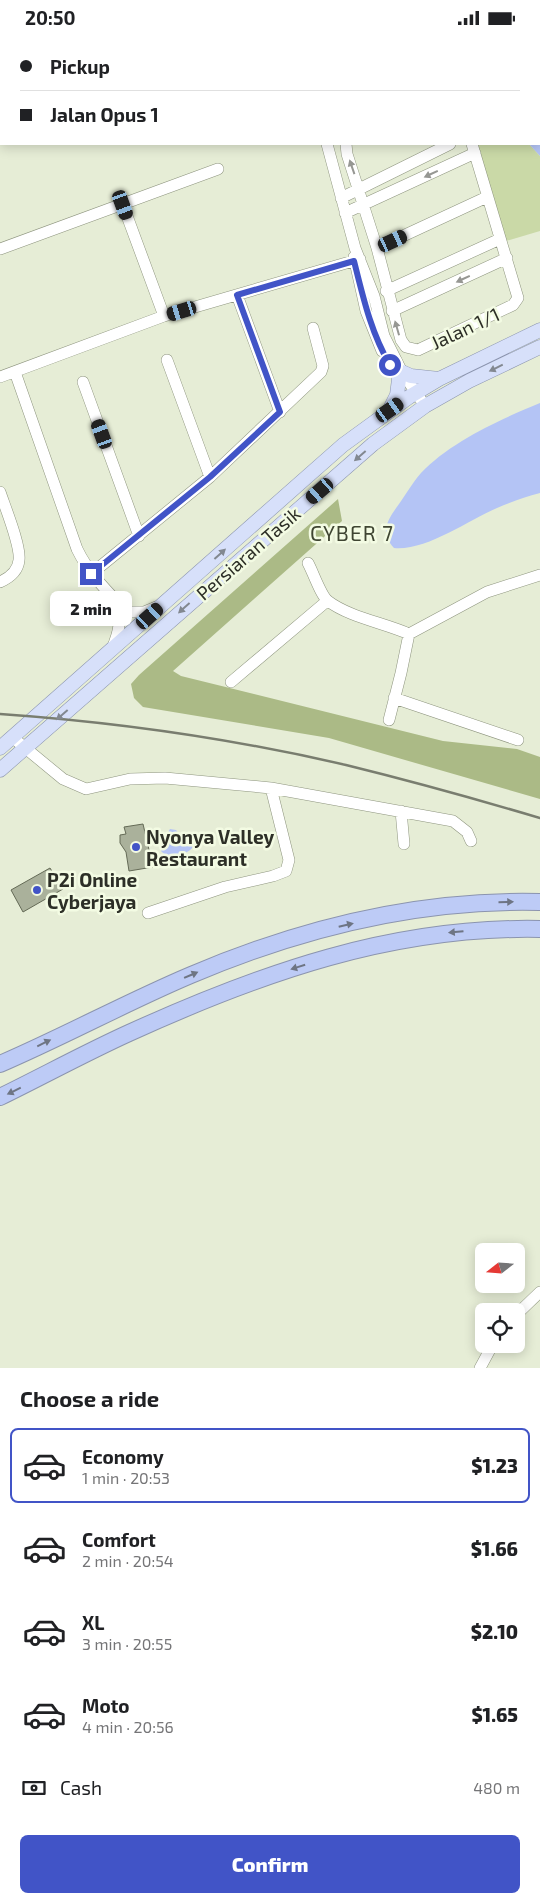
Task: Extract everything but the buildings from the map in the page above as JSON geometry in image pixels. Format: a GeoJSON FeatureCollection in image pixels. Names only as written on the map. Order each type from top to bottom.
{"type":"FeatureCollection","features":[{"type":"Feature","properties":{"kind":"highway"},"geometry":{"type":"LineString","coordinates":[[0,1064],[191,975],[260,948],[298,936],[435,906],[484,903],[540,903]]}},
{"type":"Feature","properties":{"kind":"highway"},"geometry":{"type":"LineString","coordinates":[[0,1097],[172,1014],[253,981],[294,968],[337,955],[426,935],[479,930],[540,929]]}},
{"type":"Feature","properties":{"kind":"main road","name":"Persiaran Tasik"},"geometry":{"type":"LineString","coordinates":[[0,748],[343,445],[390,410],[439,379],[540,330]]}},
{"type":"Feature","properties":{"kind":"main road","name":"Persiaran Tasik"},"geometry":{"type":"LineString","coordinates":[[0,770],[373,444],[421,408],[540,347]]}},
{"type":"Feature","properties":{"kind":"main road"},"geometry":{"type":"LineString","coordinates":[[390,410],[397,395],[401,375],[439,379]]}},
{"type":"Feature","properties":{"kind":"street"},"geometry":{"type":"LineString","coordinates":[[327,145],[364,282],[366,311],[385,349],[421,408]]}},
{"type":"Feature","properties":{"kind":"street"},"geometry":{"type":"LineString","coordinates":[[346,145],[347,154],[360,189],[364,205],[377,248],[392,311],[507,258],[473,148],[364,205],[346,213]]}},
{"type":"Feature","properties":{"kind":"street"},"geometry":{"type":"LineString","coordinates":[[342,198],[448,145]]}},
{"type":"Feature","properties":{"kind":"street"},"geometry":{"type":"LineString","coordinates":[[0,249],[218,169]]}},
{"type":"Feature","properties":{"kind":"street"},"geometry":{"type":"LineString","coordinates":[[377,248],[487,197]]}},
{"type":"Feature","properties":{"kind":"street"},"geometry":{"type":"LineString","coordinates":[[123,205],[164,316]]}},
{"type":"Feature","properties":{"kind":"street"},"geometry":{"type":"LineString","coordinates":[[386,291],[500,239]]}},
{"type":"Feature","properties":{"kind":"street","name":"Jalan 1/1"},"geometry":{"type":"LineString","coordinates":[[392,311],[403,344],[410,349],[418,350],[517,302],[517,294],[507,258]]}},
{"type":"Feature","properties":{"kind":"street"},"geometry":{"type":"LineString","coordinates":[[0,377],[164,316],[357,260]]}},
{"type":"Feature","properties":{"kind":"street"},"geometry":{"type":"LineString","coordinates":[[237,295],[280,412]]}},
{"type":"Feature","properties":{"kind":"street"},"geometry":{"type":"LineString","coordinates":[[91,574],[210,477],[321,372],[323,366],[313,328]]}},
{"type":"Feature","properties":{"kind":"street"},"geometry":{"type":"LineString","coordinates":[[167,360],[210,477]]}},
{"type":"Feature","properties":{"kind":"street"},"geometry":{"type":"LineString","coordinates":[[15,372],[77,549],[91,574],[128,612],[144,612],[163,604]]}},
{"type":"Feature","properties":{"kind":"street"},"geometry":{"type":"LineString","coordinates":[[84,382],[139,536]]}},
{"type":"Feature","properties":{"kind":"street"},"geometry":{"type":"LineString","coordinates":[[0,492],[18,549],[19,560],[10,577],[0,582]]}},
{"type":"Feature","properties":{"kind":"street"},"geometry":{"type":"LineString","coordinates":[[308,563],[327,601],[360,617],[390,625],[409,634]]}},
{"type":"Feature","properties":{"kind":"street"},"geometry":{"type":"LineString","coordinates":[[409,634],[487,592],[540,575]]}},
{"type":"Feature","properties":{"kind":"street"},"geometry":{"type":"LineString","coordinates":[[112,597],[120,618],[120,630],[112,651]]}},
{"type":"Feature","properties":{"kind":"street"},"geometry":{"type":"LineString","coordinates":[[231,682],[327,601]]}},
{"type":"Feature","properties":{"kind":"street"},"geometry":{"type":"LineString","coordinates":[[389,720],[409,634]]}},
{"type":"Feature","properties":{"kind":"street"},"geometry":{"type":"LineString","coordinates":[[394,699],[518,739]]}},
{"type":"Feature","properties":{"kind":"street"},"geometry":{"type":"LineString","coordinates":[[12,737],[63,779],[86,789],[130,779],[165,778],[271,788],[453,821],[467,832],[471,841]]}},
{"type":"Feature","properties":{"kind":"street"},"geometry":{"type":"LineString","coordinates":[[148,913],[225,887],[286,871],[290,860],[271,788]]}},
{"type":"Feature","properties":{"kind":"street"},"geometry":{"type":"LineString","coordinates":[[401,811],[404,844]]}},
{"type":"Feature","properties":{"kind":"street"},"geometry":{"type":"LineString","coordinates":[[525,1306],[540,1291]]}},
{"type":"Feature","properties":{"kind":"street"},"geometry":{"type":"LineString","coordinates":[[480,1368],[488,1353]]}},
{"type":"Feature","properties":{"kind":"green space"},"geometry":{"type":"Polygon","coordinates":[[[476,145],[530,145],[540,156],[540,231],[506,241],[476,145]]]}},
{"type":"Feature","properties":{"kind":"green space"},"geometry":{"type":"Polygon","coordinates":[[[338,499],[342,521],[173,671],[181,676],[443,741],[517,749],[540,757],[540,799],[329,738],[143,707],[134,698],[131,684],[139,675],[338,499]]]}},
{"type":"Feature","properties":{"kind":"water"},"geometry":{"type":"Polygon","coordinates":[[[530,145],[540,145],[540,156],[530,145]]]}},
{"type":"Feature","properties":{"kind":"water"},"geometry":{"type":"Polygon","coordinates":[[[540,403],[540,493],[497,508],[433,540],[406,548],[394,548],[389,542],[386,531],[389,520],[421,473],[446,451],[461,441],[509,416],[540,403]]]}},
{"type":"Feature","properties":{"kind":"water"},"geometry":{"type":"Polygon","coordinates":[[[170,829],[176,830],[180,835],[190,835],[195,843],[190,850],[174,859],[169,858],[161,851],[161,844],[170,829]]]}},
{"type":"Feature","properties":{"kind":"railway"},"geometry":{"type":"LineString","coordinates":[[0,714],[130,727],[261,747],[370,771],[540,818]]}},
{"type":"Feature","properties":{"kind":"place","name":"Nyonya Valley Restaurant"},"geometry":{"type":"Point","coordinates":[136,847]}},
{"type":"Feature","properties":{"kind":"place","name":"P2i Online Cyberjaya"},"geometry":{"type":"Point","coordinates":[37,890]}},
{"type":"Feature","properties":{"kind":"district","name":"CYBER 7"},"geometry":{"type":"Point","coordinates":[352,532]}},
{"type":"Feature","properties":{"kind":"route"},"geometry":{"type":"LineString","coordinates":[[91,574],[138,538],[210,477],[280,412],[237,295],[354,261],[366,311],[382,351],[390,365]]}}]}
